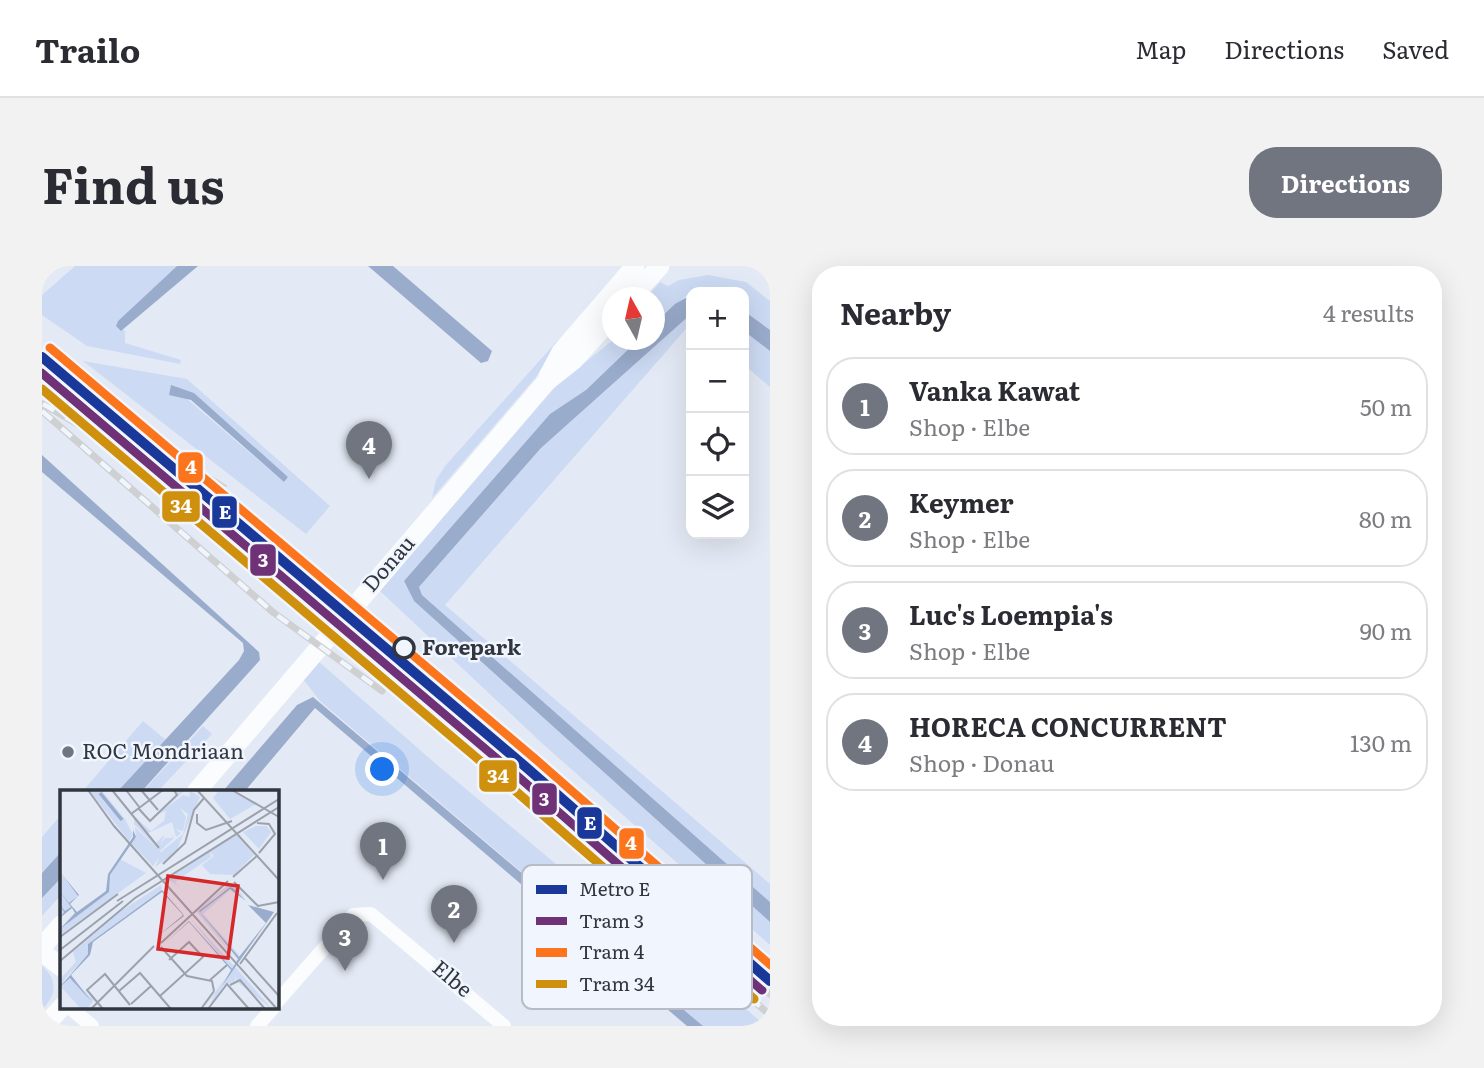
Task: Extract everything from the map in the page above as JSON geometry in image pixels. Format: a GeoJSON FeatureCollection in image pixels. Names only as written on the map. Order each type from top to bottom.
{"type":"FeatureCollection","features":[{"type":"Feature","properties":{"kind":"main road","name":"Donau"},"geometry":{"type":"LineString","coordinates":[[546,382],[561,352],[635,266]]}},
{"type":"Feature","properties":{"kind":"main road"},"geometry":{"type":"LineString","coordinates":[[641,287],[660,266]]}},
{"type":"Feature","properties":{"kind":"main road","name":"Donau"},"geometry":{"type":"LineString","coordinates":[[200,785],[546,382],[574,360],[602,329]]}},
{"type":"Feature","properties":{"kind":"main road"},"geometry":{"type":"LineString","coordinates":[[60,926],[42,949],[60,965]]}},
{"type":"Feature","properties":{"kind":"main road"},"geometry":{"type":"LineString","coordinates":[[47,1024],[60,1009]]}},
{"type":"Feature","properties":{"kind":"street"},"geometry":{"type":"LineString","coordinates":[[764,266],[770,271]]}},
{"type":"Feature","properties":{"kind":"street","name":"Elbe"},"geometry":{"type":"LineString","coordinates":[[278,1002],[353,915],[371,914],[504,1026]]}},
{"type":"Feature","properties":{"kind":"street"},"geometry":{"type":"LineString","coordinates":[[71,1009],[92,1026]]}},
{"type":"Feature","properties":{"kind":"street","name":"Elbe"},"geometry":{"type":"LineString","coordinates":[[257,1026],[272,1009]]}},
{"type":"Feature","properties":{"kind":"shaded area"},"geometry":{"type":"Polygon","coordinates":[[[75,266],[177,266],[118,321],[117,326],[125,331],[125,343],[181,360],[180,364],[87,346],[42,315],[42,295],[75,266]]]}},
{"type":"Feature","properties":{"kind":"shaded area"},"geometry":{"type":"Polygon","coordinates":[[[177,266],[198,266],[121,331],[116,326],[118,321],[177,266]]]}},
{"type":"Feature","properties":{"kind":"shaded area"},"geometry":{"type":"Polygon","coordinates":[[[368,266],[393,266],[492,351],[488,361],[481,363],[368,266]]]}},
{"type":"Feature","properties":{"kind":"shaded area"},"geometry":{"type":"Polygon","coordinates":[[[708,275],[746,282],[770,301],[770,330],[749,315],[749,287],[686,287],[686,296],[665,314],[665,287],[656,287],[660,282],[668,286],[679,280],[708,275]]]}},
{"type":"Feature","properties":{"kind":"shaded area"},"geometry":{"type":"Polygon","coordinates":[[[686,298],[686,318],[665,337],[665,314],[686,298]]]}},
{"type":"Feature","properties":{"kind":"shaded area"},"geometry":{"type":"Polygon","coordinates":[[[749,315],[770,330],[770,351],[749,335],[749,315]]]}},
{"type":"Feature","properties":{"kind":"shaded area"},"geometry":{"type":"Polygon","coordinates":[[[686,318],[686,329],[445,605],[748,865],[728,865],[422,595],[419,587],[541,448],[651,350],[665,350],[665,337],[686,318]]]}},
{"type":"Feature","properties":{"kind":"shaded area"},"geometry":{"type":"Polygon","coordinates":[[[749,335],[770,351],[770,387],[749,369],[749,335]]]}},
{"type":"Feature","properties":{"kind":"shaded area"},"geometry":{"type":"Polygon","coordinates":[[[559,339],[536,377],[432,498],[436,480],[445,466],[559,339]]]}},
{"type":"Feature","properties":{"kind":"shaded area"},"geometry":{"type":"Polygon","coordinates":[[[602,349],[628,350],[586,390],[550,414],[404,581],[414,601],[707,865],[680,865],[544,745],[380,591],[557,385],[602,349]]]}},
{"type":"Feature","properties":{"kind":"shaded area"},"geometry":{"type":"Polygon","coordinates":[[[628,350],[651,350],[541,448],[419,587],[422,595],[728,865],[707,865],[414,601],[404,581],[550,414],[586,390],[628,350]]]}},
{"type":"Feature","properties":{"kind":"shaded area"},"geometry":{"type":"Polygon","coordinates":[[[83,361],[187,379],[330,506],[306,534],[83,361]],[[172,386],[284,482],[288,477],[194,393],[172,386]]]}},
{"type":"Feature","properties":{"kind":"shaded area"},"geometry":{"type":"Polygon","coordinates":[[[171,385],[194,393],[288,477],[284,482],[191,400],[169,395],[171,385]]]}},
{"type":"Feature","properties":{"kind":"shaded area"},"geometry":{"type":"Polygon","coordinates":[[[42,455],[259,652],[260,660],[143,790],[119,790],[239,660],[244,651],[243,643],[42,472],[42,455]]]}},
{"type":"Feature","properties":{"kind":"shaded area"},"geometry":{"type":"Polygon","coordinates":[[[318,661],[557,865],[522,865],[522,872],[320,701],[303,679],[318,661]]]}},
{"type":"Feature","properties":{"kind":"shaded area"},"geometry":{"type":"Polygon","coordinates":[[[313,697],[522,873],[522,885],[315,708],[246,790],[224,790],[297,705],[313,697]]]}},
{"type":"Feature","properties":{"kind":"shaded area"},"geometry":{"type":"Polygon","coordinates":[[[143,721],[166,740],[119,790],[84,790],[143,721]]]}},
{"type":"Feature","properties":{"kind":"shaded area"},"geometry":{"type":"Polygon","coordinates":[[[203,726],[212,734],[159,790],[144,790],[203,726]]]}},
{"type":"Feature","properties":{"kind":"shaded area"},"geometry":{"type":"Polygon","coordinates":[[[60,816],[60,853],[42,873],[42,837],[60,816]]]}},
{"type":"Feature","properties":{"kind":"shaded area"},"geometry":{"type":"Polygon","coordinates":[[[60,853],[60,879],[42,898],[42,873],[60,853]]]}},
{"type":"Feature","properties":{"kind":"shaded area"},"geometry":{"type":"Polygon","coordinates":[[[752,869],[770,884],[770,902],[752,886],[752,869]]]}},
{"type":"Feature","properties":{"kind":"shaded area"},"geometry":{"type":"Polygon","coordinates":[[[60,879],[60,896],[42,916],[42,898],[60,879]]]}},
{"type":"Feature","properties":{"kind":"shaded area"},"geometry":{"type":"Polygon","coordinates":[[[752,886],[770,902],[770,922],[752,906],[752,886]]]}},
{"type":"Feature","properties":{"kind":"shaded area"},"geometry":{"type":"Polygon","coordinates":[[[752,906],[770,922],[770,945],[752,929],[752,906]]]}},
{"type":"Feature","properties":{"kind":"shaded area"},"geometry":{"type":"Polygon","coordinates":[[[42,966],[51,976],[54,988],[51,999],[42,1009],[42,966]]]}},
{"type":"Feature","properties":{"kind":"shaded area"},"geometry":{"type":"Polygon","coordinates":[[[667,1009],[683,1009],[703,1026],[687,1026],[667,1009]]]}},
{"type":"Feature","properties":{"kind":"shaded area"},"geometry":{"type":"Polygon","coordinates":[[[683,1009],[746,1009],[766,1026],[703,1026],[683,1009]]]}},
{"type":"Feature","properties":{"kind":"tram line","name":"4"},"geometry":{"type":"LineString","coordinates":[[50,348],[535,759],[656,865]]}},
{"type":"Feature","properties":{"kind":"tram line"},"geometry":{"type":"LineString","coordinates":[[42,369],[120,433]]}},
{"type":"Feature","properties":{"kind":"tram line","name":"3"},"geometry":{"type":"LineString","coordinates":[[42,373],[619,865]]}},
{"type":"Feature","properties":{"kind":"tram line"},"geometry":{"type":"LineString","coordinates":[[67,378],[146,435],[226,486]]}},
{"type":"Feature","properties":{"kind":"tram line","name":"34"},"geometry":{"type":"LineString","coordinates":[[42,389],[600,865]]}},
{"type":"Feature","properties":{"kind":"tram line","name":"4"},"geometry":{"type":"LineString","coordinates":[[752,949],[770,965]]}},
{"type":"Feature","properties":{"kind":"tram line","name":"3"},"geometry":{"type":"LineString","coordinates":[[752,981],[762,990]]}},
{"type":"Feature","properties":{"kind":"railway"},"geometry":{"type":"LineString","coordinates":[[42,381],[379,667],[454,723],[620,865]]}},
{"type":"Feature","properties":{"kind":"railway"},"geometry":{"type":"LineString","coordinates":[[43,404],[91,432]]}},
{"type":"Feature","properties":{"kind":"railway"},"geometry":{"type":"LineString","coordinates":[[42,411],[274,613],[382,691]]}},
{"type":"Feature","properties":{"kind":"railway"},"geometry":{"type":"LineString","coordinates":[[376,675],[596,865]]}},
{"type":"Feature","properties":{"kind":"railway"},"geometry":{"type":"LineString","coordinates":[[752,979],[770,994]]}},
{"type":"Feature","properties":{"kind":"railway"},"geometry":{"type":"LineString","coordinates":[[752,999],[770,1015]]}},
{"type":"Feature","properties":{"kind":"metro line","name":"E"},"geometry":{"type":"LineString","coordinates":[[42,357],[638,865]]}},
{"type":"Feature","properties":{"kind":"metro line","name":"E"},"geometry":{"type":"LineString","coordinates":[[752,965],[770,981]]}},
{"type":"Feature","properties":{"kind":"place","name":"HORECA CONCURRENT"},"geometry":{"type":"Point","coordinates":[369,479]}},
{"type":"Feature","properties":{"kind":"place","name":"Forepark"},"geometry":{"type":"Point","coordinates":[404,648]}},
{"type":"Feature","properties":{"kind":"place","name":"ROC Mondriaan"},"geometry":{"type":"Point","coordinates":[68,752]}},
{"type":"Feature","properties":{"kind":"place","name":"Vanka Kawat"},"geometry":{"type":"Point","coordinates":[383,880]}},
{"type":"Feature","properties":{"kind":"place","name":"Keymer"},"geometry":{"type":"Point","coordinates":[454,943]}},
{"type":"Feature","properties":{"kind":"place","name":"Luc's Loempia's"},"geometry":{"type":"Point","coordinates":[345,971]}}]}
